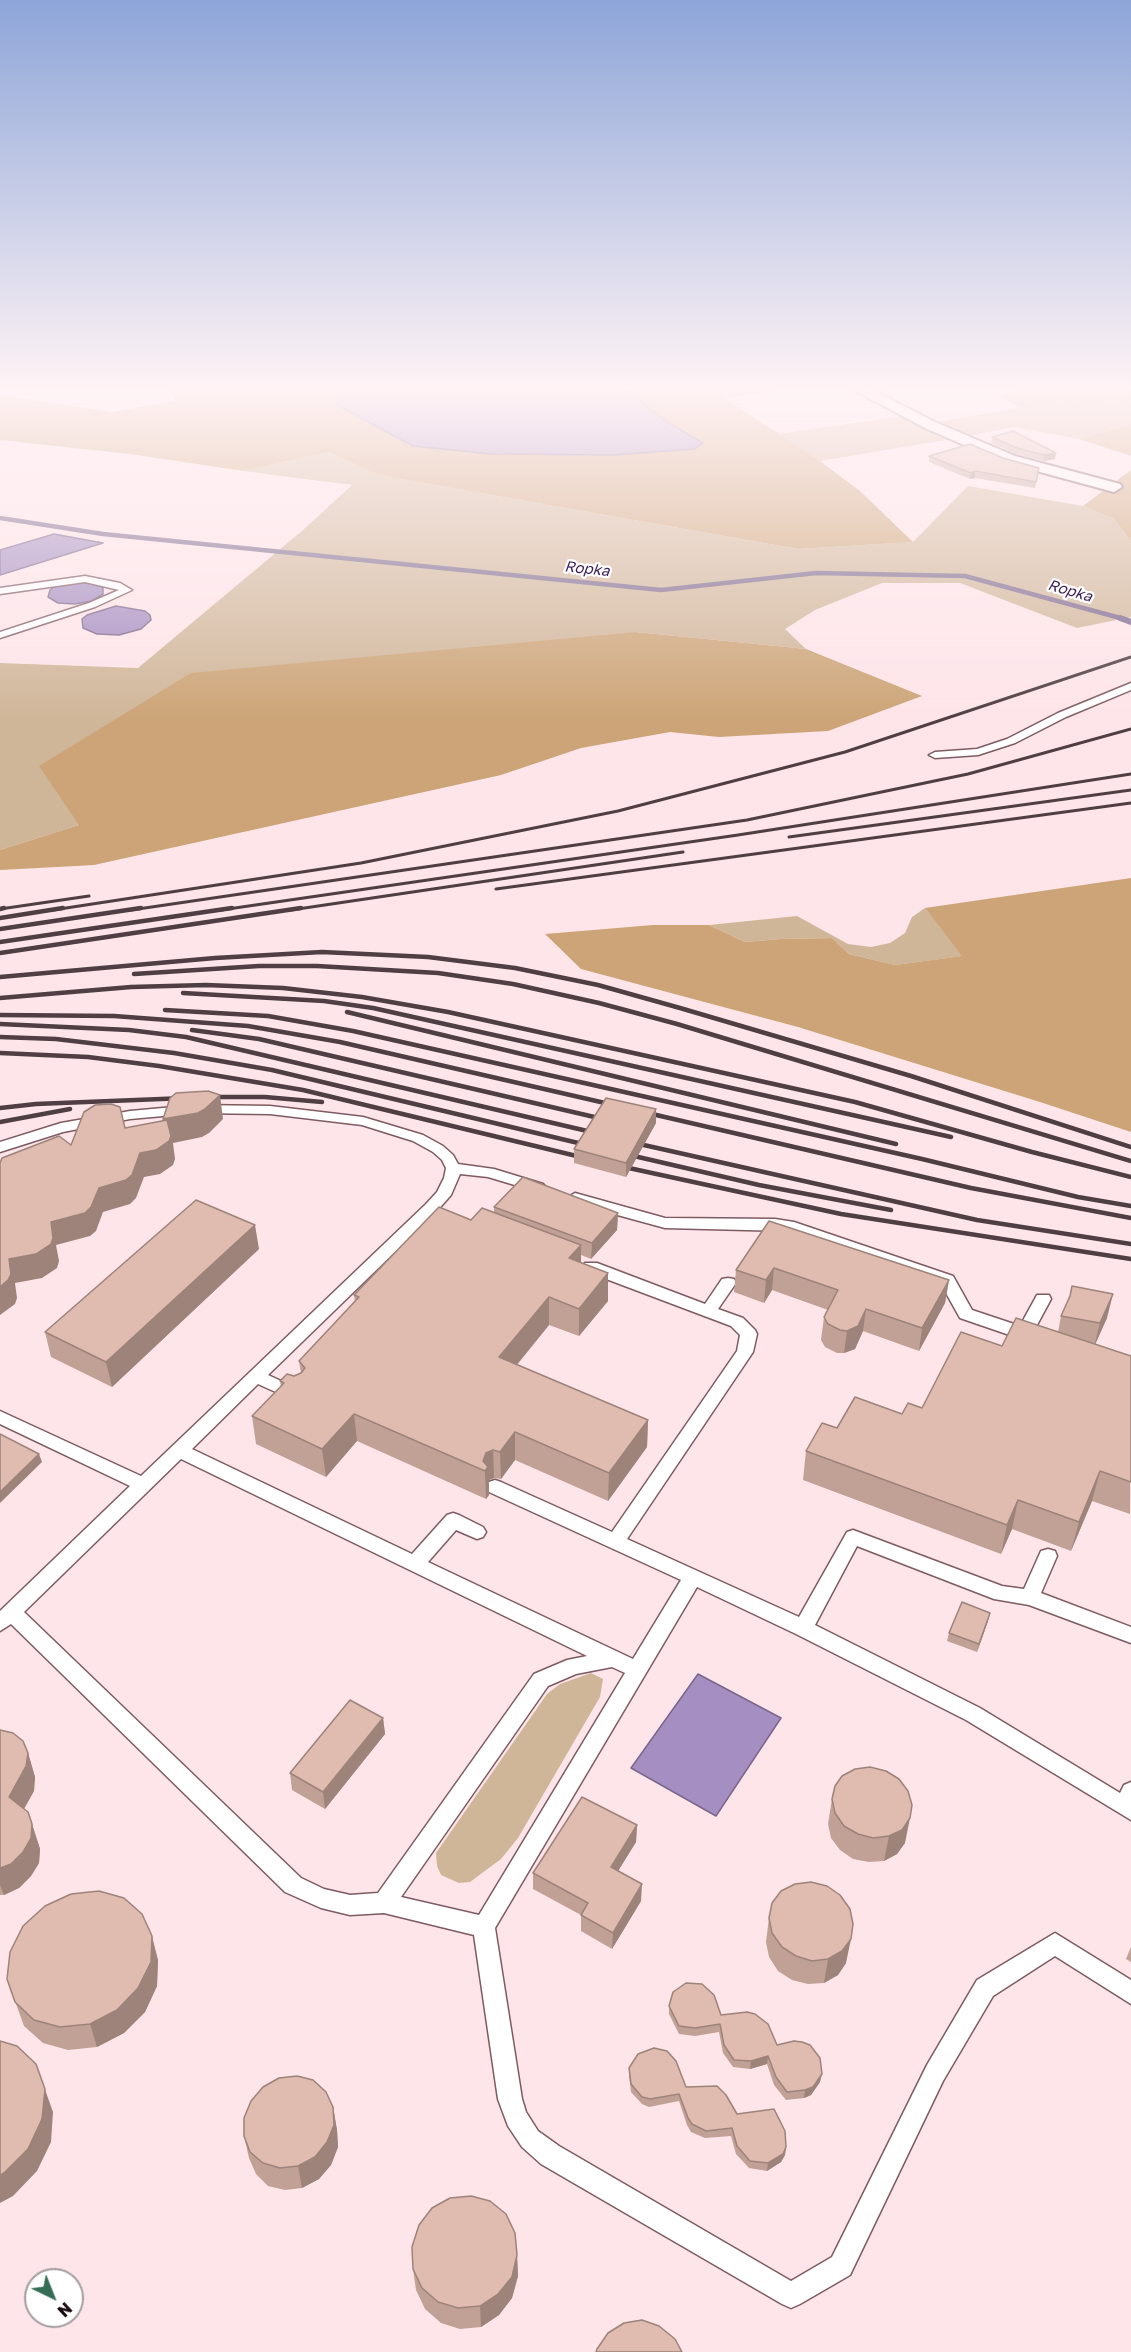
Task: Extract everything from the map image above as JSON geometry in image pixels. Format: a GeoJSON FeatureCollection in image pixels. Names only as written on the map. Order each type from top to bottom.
{"type":"FeatureCollection","features":[{"type":"Feature","properties":{"kind":"lane"},"geometry":{"type":"LineString","coordinates":[[0,591],[85,579],[117,585],[127,590],[82,608],[0,635]]}},
{"type":"Feature","properties":{"kind":"lane"},"geometry":{"type":"LineString","coordinates":[[935,755],[978,752],[1011,741],[1062,715],[1131,686]]}},
{"type":"Feature","properties":{"kind":"lane"},"geometry":{"type":"LineString","coordinates":[[0,1147],[61,1128],[130,1115],[196,1109],[270,1110],[363,1122],[418,1138],[438,1149],[448,1158],[453,1168],[452,1178],[443,1195],[431,1208],[142,1484],[6,1618],[293,1885],[321,1898],[350,1905],[384,1903],[484,1927]]}},
{"type":"Feature","properties":{"kind":"lane"},"geometry":{"type":"LineString","coordinates":[[453,1168],[489,1172],[665,1223],[789,1226],[948,1280],[966,1314],[1024,1334],[1043,1299]]}},
{"type":"Feature","properties":{"kind":"lane"},"geometry":{"type":"LineString","coordinates":[[431,1208],[453,1216]]}},
{"type":"Feature","properties":{"kind":"lane"},"geometry":{"type":"LineString","coordinates":[[575,1262],[737,1322],[749,1334],[745,1352],[615,1542]]}},
{"type":"Feature","properties":{"kind":"lane"},"geometry":{"type":"LineString","coordinates":[[708,1311],[728,1283]]}},
{"type":"Feature","properties":{"kind":"lane"},"geometry":{"type":"LineString","coordinates":[[255,1376],[297,1395]]}},
{"type":"Feature","properties":{"kind":"lane"},"geometry":{"type":"LineString","coordinates":[[0,1417],[142,1484]]}},
{"type":"Feature","properties":{"kind":"lane"},"geometry":{"type":"LineString","coordinates":[[178,1450],[637,1670]]}},
{"type":"Feature","properties":{"kind":"lane"},"geometry":{"type":"LineString","coordinates":[[495,1487],[803,1628],[973,1714],[1129,1803]]}},
{"type":"Feature","properties":{"kind":"lane"},"geometry":{"type":"LineString","coordinates":[[416,1564],[453,1520],[477,1532]]}},
{"type":"Feature","properties":{"kind":"lane"},"geometry":{"type":"LineString","coordinates":[[803,1628],[853,1537],[1001,1594],[1030,1597],[1131,1635]]}},
{"type":"Feature","properties":{"kind":"lane"},"geometry":{"type":"LineString","coordinates":[[1030,1597],[1048,1556]]}},
{"type":"Feature","properties":{"kind":"lane"},"geometry":{"type":"LineString","coordinates":[[693,1577],[484,1927],[510,2099],[516,2118],[530,2139],[550,2156],[791,2295],[841,2266],[935,2073],[985,1988],[1055,1943],[1131,1994]]}},
{"type":"Feature","properties":{"kind":"lane"},"geometry":{"type":"LineString","coordinates":[[384,1903],[541,1680],[574,1666],[613,1659]]}},
{"type":"Feature","properties":{"kind":"shaded area"},"geometry":{"type":"Polygon","coordinates":[[[336,500],[519,500],[798,549],[913,542],[954,500],[1047,500],[1083,506],[1114,519],[1131,541],[1131,617],[1077,628],[960,583],[882,583],[815,610],[785,629],[806,649],[636,632],[79,825],[0,850],[0,663],[138,668],[336,500]]]}},
{"type":"Feature","properties":{"kind":"shaded area"},"geometry":{"type":"Polygon","coordinates":[[[519,500],[869,500],[913,542],[798,549],[519,500]]]}},
{"type":"Feature","properties":{"kind":"shaded area"},"geometry":{"type":"Polygon","coordinates":[[[1091,500],[1131,500],[1131,541],[1114,519],[1083,506],[1091,500]]]}},
{"type":"Feature","properties":{"kind":"shaded area"},"geometry":{"type":"Polygon","coordinates":[[[54,534],[103,543],[0,575],[0,550],[54,534]]]}},
{"type":"Feature","properties":{"kind":"shaded area"},"geometry":{"type":"Polygon","coordinates":[[[82,581],[103,587],[103,594],[92,601],[75,604],[58,603],[48,597],[50,590],[55,586],[82,581]]]}},
{"type":"Feature","properties":{"kind":"shaded area"},"geometry":{"type":"Polygon","coordinates":[[[116,606],[145,611],[150,615],[151,620],[141,629],[119,635],[97,634],[83,628],[82,619],[87,615],[116,606]]]}},
{"type":"Feature","properties":{"kind":"shaded area"},"geometry":{"type":"Polygon","coordinates":[[[636,632],[806,649],[922,696],[828,731],[719,737],[670,732],[581,748],[501,775],[94,865],[0,870],[0,850],[79,825],[39,766],[191,673],[636,632]]]}},
{"type":"Feature","properties":{"kind":"shaded area"},"geometry":{"type":"Polygon","coordinates":[[[1131,878],[1131,1132],[798,1027],[581,969],[545,934],[653,925],[709,925],[745,942],[832,938],[849,954],[895,965],[962,956],[925,908],[1131,878]]]}},
{"type":"Feature","properties":{"kind":"shaded area"},"geometry":{"type":"Polygon","coordinates":[[[925,908],[963,956],[895,965],[849,954],[832,938],[745,942],[709,925],[797,916],[848,944],[871,947],[890,943],[905,933],[912,917],[925,908]]]}},
{"type":"Feature","properties":{"kind":"shaded area"},"geometry":{"type":"Polygon","coordinates":[[[591,1673],[603,1679],[600,1697],[518,1838],[501,1859],[470,1882],[459,1883],[441,1875],[437,1866],[436,1853],[547,1694],[560,1684],[591,1673]]]}},
{"type":"Feature","properties":{"kind":"shaded area"},"geometry":{"type":"Polygon","coordinates":[[[698,1674],[781,1718],[716,1816],[631,1768],[698,1674]]]}},
{"type":"Feature","properties":{"kind":"building"},"geometry":{"type":"Polygon","coordinates":[[[208,1091],[220,1095],[205,1109],[198,1113],[163,1119],[170,1098],[176,1093],[208,1091]]]}},
{"type":"Feature","properties":{"kind":"building"},"geometry":{"type":"Polygon","coordinates":[[[606,1098],[656,1109],[626,1163],[574,1149],[606,1098]]]}},
{"type":"Feature","properties":{"kind":"building"},"geometry":{"type":"Polygon","coordinates":[[[111,1104],[120,1107],[125,1128],[167,1120],[171,1136],[169,1141],[156,1150],[140,1153],[132,1175],[126,1180],[99,1188],[91,1207],[85,1213],[51,1222],[53,1238],[51,1244],[36,1254],[9,1259],[11,1274],[0,1287],[0,1163],[2,1158],[59,1136],[71,1145],[84,1112],[95,1105],[111,1104]]]}},
{"type":"Feature","properties":{"kind":"building"},"geometry":{"type":"Polygon","coordinates":[[[523,1177],[618,1213],[592,1243],[494,1207],[523,1177]]]}},
{"type":"Feature","properties":{"kind":"building"},"geometry":{"type":"Polygon","coordinates":[[[196,1200],[255,1225],[106,1362],[45,1332],[196,1200]]]}},
{"type":"Feature","properties":{"kind":"building"},"geometry":{"type":"Polygon","coordinates":[[[439,1207],[471,1220],[482,1208],[581,1245],[569,1258],[608,1273],[579,1309],[549,1297],[499,1357],[648,1420],[609,1473],[515,1432],[500,1452],[493,1450],[486,1453],[483,1461],[488,1467],[485,1471],[354,1414],[322,1449],[252,1416],[284,1383],[280,1381],[287,1374],[294,1376],[301,1373],[305,1368],[299,1361],[359,1297],[354,1295],[439,1207]]]}},
{"type":"Feature","properties":{"kind":"building"},"geometry":{"type":"Polygon","coordinates":[[[769,1221],[949,1280],[922,1328],[866,1309],[858,1326],[847,1331],[840,1330],[828,1324],[824,1317],[838,1290],[774,1268],[766,1280],[736,1270],[769,1221]]]}},
{"type":"Feature","properties":{"kind":"building"},"geometry":{"type":"Polygon","coordinates":[[[1072,1286],[1113,1294],[1100,1323],[1061,1316],[1072,1286]]]}},
{"type":"Feature","properties":{"kind":"building"},"geometry":{"type":"Polygon","coordinates":[[[1016,1318],[1131,1356],[1131,1482],[1100,1471],[1079,1522],[1018,1500],[1007,1525],[806,1451],[822,1423],[837,1428],[855,1397],[902,1414],[908,1403],[922,1408],[961,1332],[1002,1346],[1016,1318]]]}},
{"type":"Feature","properties":{"kind":"building"},"geometry":{"type":"Polygon","coordinates":[[[0,1434],[39,1454],[0,1492],[0,1434]]]}},
{"type":"Feature","properties":{"kind":"building"},"geometry":{"type":"Polygon","coordinates":[[[962,1602],[990,1613],[979,1644],[949,1633],[962,1602]]]}},
{"type":"Feature","properties":{"kind":"building"},"geometry":{"type":"Polygon","coordinates":[[[350,1700],[383,1718],[323,1792],[290,1773],[350,1700]]]}},
{"type":"Feature","properties":{"kind":"building"},"geometry":{"type":"Polygon","coordinates":[[[0,1730],[13,1733],[23,1741],[28,1753],[26,1766],[9,1797],[28,1812],[32,1824],[31,1838],[23,1852],[11,1864],[0,1868],[0,1730]]]}},
{"type":"Feature","properties":{"kind":"building"},"geometry":{"type":"Polygon","coordinates":[[[870,1767],[886,1771],[899,1779],[908,1791],[912,1805],[910,1818],[902,1830],[889,1836],[873,1838],[858,1834],[844,1826],[835,1813],[832,1799],[835,1786],[842,1776],[855,1769],[870,1767]]]}},
{"type":"Feature","properties":{"kind":"building"},"geometry":{"type":"Polygon","coordinates":[[[582,1797],[637,1825],[611,1867],[642,1884],[613,1933],[581,1915],[588,1903],[533,1873],[582,1797]]]}},
{"type":"Feature","properties":{"kind":"building"},"geometry":{"type":"Polygon","coordinates":[[[811,1882],[827,1886],[840,1895],[850,1909],[853,1924],[851,1939],[842,1951],[828,1959],[812,1961],[796,1956],[782,1947],[772,1933],[769,1918],[772,1903],[781,1891],[795,1884],[811,1882]]]}},
{"type":"Feature","properties":{"kind":"building"},"geometry":{"type":"Polygon","coordinates":[[[99,1891],[124,1898],[142,1914],[152,1936],[151,1962],[138,1988],[117,2010],[90,2024],[60,2027],[34,2020],[15,2002],[7,1979],[10,1952],[23,1926],[45,1906],[71,1894],[99,1891]]]}},
{"type":"Feature","properties":{"kind":"building"},"geometry":{"type":"Polygon","coordinates":[[[686,1983],[702,1984],[714,1995],[721,2015],[747,2012],[755,2014],[768,2024],[777,2045],[794,2041],[810,2045],[820,2058],[822,2074],[813,2087],[787,2092],[776,2077],[768,2056],[751,2061],[734,2060],[724,2045],[720,2024],[695,2028],[679,2026],[669,2006],[673,1992],[686,1983]]]}},
{"type":"Feature","properties":{"kind":"building"},"geometry":{"type":"Polygon","coordinates":[[[0,2041],[17,2046],[36,2064],[45,2089],[42,2119],[28,2149],[0,2175],[0,2041]]]}},
{"type":"Feature","properties":{"kind":"building"},"geometry":{"type":"Polygon","coordinates":[[[654,2048],[667,2051],[676,2061],[686,2087],[717,2086],[726,2095],[737,2114],[774,2109],[785,2131],[786,2147],[783,2154],[768,2163],[750,2161],[737,2146],[732,2128],[706,2131],[692,2124],[679,2094],[650,2099],[642,2097],[631,2084],[629,2068],[638,2054],[654,2048]]]}},
{"type":"Feature","properties":{"kind":"building"},"geometry":{"type":"Polygon","coordinates":[[[297,2076],[313,2080],[326,2092],[333,2107],[334,2125],[327,2142],[315,2157],[298,2166],[280,2168],[263,2163],[250,2152],[244,2136],[244,2118],[251,2101],[263,2087],[279,2078],[297,2076]]]}},
{"type":"Feature","properties":{"kind":"building"},"geometry":{"type":"Polygon","coordinates":[[[471,2196],[490,2201],[506,2214],[515,2233],[517,2255],[512,2277],[498,2294],[480,2306],[458,2308],[438,2302],[422,2288],[413,2269],[412,2247],[419,2225],[432,2208],[450,2198],[471,2196]]]}},
{"type":"Feature","properties":{"kind":"building"},"geometry":{"type":"Polygon","coordinates":[[[642,2320],[659,2326],[675,2339],[682,2352],[596,2352],[608,2333],[624,2323],[642,2320]]]}},
{"type":"Feature","properties":{"kind":"waterway","name":"Ropka"},"geometry":{"type":"LineString","coordinates":[[0,518],[103,534],[661,590],[816,573],[965,576],[1124,619]]}},
{"type":"Feature","properties":{"kind":"waterway","name":"Ropka"},"geometry":{"type":"LineString","coordinates":[[1120,618],[1131,622]]}},
{"type":"Feature","properties":{"kind":"railway"},"geometry":{"type":"LineString","coordinates":[[53,910],[361,863],[618,811],[845,752],[1131,657]]}},
{"type":"Feature","properties":{"kind":"railway"},"geometry":{"type":"LineString","coordinates":[[131,910],[747,820],[968,774],[1131,729]]}},
{"type":"Feature","properties":{"kind":"railway"},"geometry":{"type":"LineString","coordinates":[[221,910],[738,835],[1131,774]]}},
{"type":"Feature","properties":{"kind":"railway"},"geometry":{"type":"LineString","coordinates":[[789,837],[1131,790]]}},
{"type":"Feature","properties":{"kind":"railway"},"geometry":{"type":"LineString","coordinates":[[496,889],[1131,803]]}},
{"type":"Feature","properties":{"kind":"railway"},"geometry":{"type":"LineString","coordinates":[[291,910],[683,852]]}},
{"type":"Feature","properties":{"kind":"railway"},"geometry":{"type":"LineString","coordinates":[[4,908],[0,909],[89,896]]}},
{"type":"Feature","properties":{"kind":"railway"},"geometry":{"type":"LineString","coordinates":[[0,918],[63,908]]}},
{"type":"Feature","properties":{"kind":"railway"},"geometry":{"type":"LineString","coordinates":[[0,929],[141,908]]}},
{"type":"Feature","properties":{"kind":"railway"},"geometry":{"type":"LineString","coordinates":[[0,942],[232,908]]}},
{"type":"Feature","properties":{"kind":"railway"},"geometry":{"type":"LineString","coordinates":[[0,953],[301,908]]}},
{"type":"Feature","properties":{"kind":"railway"},"geometry":{"type":"LineString","coordinates":[[0,977],[215,958],[322,952],[428,957],[515,968],[598,985],[680,1008],[911,1076],[1131,1147]]}},
{"type":"Feature","properties":{"kind":"railway"},"geometry":{"type":"LineString","coordinates":[[134,974],[259,966],[317,966],[438,973],[513,984],[599,1003],[677,1024],[1131,1161]]}},
{"type":"Feature","properties":{"kind":"railway"},"geometry":{"type":"LineString","coordinates":[[0,998],[131,987],[206,985],[283,988],[362,997],[448,1012],[855,1102],[1032,1152],[1131,1177]]}},
{"type":"Feature","properties":{"kind":"railway"},"geometry":{"type":"LineString","coordinates":[[183,993],[324,1001],[373,1008],[951,1137]]}},
{"type":"Feature","properties":{"kind":"railway"},"geometry":{"type":"LineString","coordinates":[[165,1010],[268,1016],[353,1031],[922,1159],[1078,1197],[1131,1206]]}},
{"type":"Feature","properties":{"kind":"railway"},"geometry":{"type":"LineString","coordinates":[[347,1012],[896,1144]]}},
{"type":"Feature","properties":{"kind":"railway"},"geometry":{"type":"LineString","coordinates":[[0,1015],[114,1016],[248,1026],[340,1042],[618,1106]]}},
{"type":"Feature","properties":{"kind":"railway"},"geometry":{"type":"LineString","coordinates":[[0,1024],[129,1030],[186,1037],[600,1134]]}},
{"type":"Feature","properties":{"kind":"railway"},"geometry":{"type":"LineString","coordinates":[[192,1030],[259,1039],[603,1119]]}},
{"type":"Feature","properties":{"kind":"railway"},"geometry":{"type":"LineString","coordinates":[[0,1037],[56,1039],[174,1053],[272,1070],[595,1147]]}},
{"type":"Feature","properties":{"kind":"railway"},"geometry":{"type":"LineString","coordinates":[[0,1053],[88,1057],[159,1066],[303,1090],[589,1159]]}},
{"type":"Feature","properties":{"kind":"railway"},"geometry":{"type":"LineString","coordinates":[[0,1108],[36,1104],[211,1097],[265,1097],[322,1102]]}},
{"type":"Feature","properties":{"kind":"railway"},"geometry":{"type":"LineString","coordinates":[[0,1122],[70,1109]]}},
{"type":"Feature","properties":{"kind":"railway"},"geometry":{"type":"LineString","coordinates":[[639,1111],[971,1188],[1131,1218]]}},
{"type":"Feature","properties":{"kind":"railway"},"geometry":{"type":"LineString","coordinates":[[626,1141],[977,1220],[1131,1244]]}},
{"type":"Feature","properties":{"kind":"railway"},"geometry":{"type":"LineString","coordinates":[[621,1153],[759,1185],[891,1210]]}},
{"type":"Feature","properties":{"kind":"railway"},"geometry":{"type":"LineString","coordinates":[[615,1165],[841,1214],[1131,1259]]}}]}
